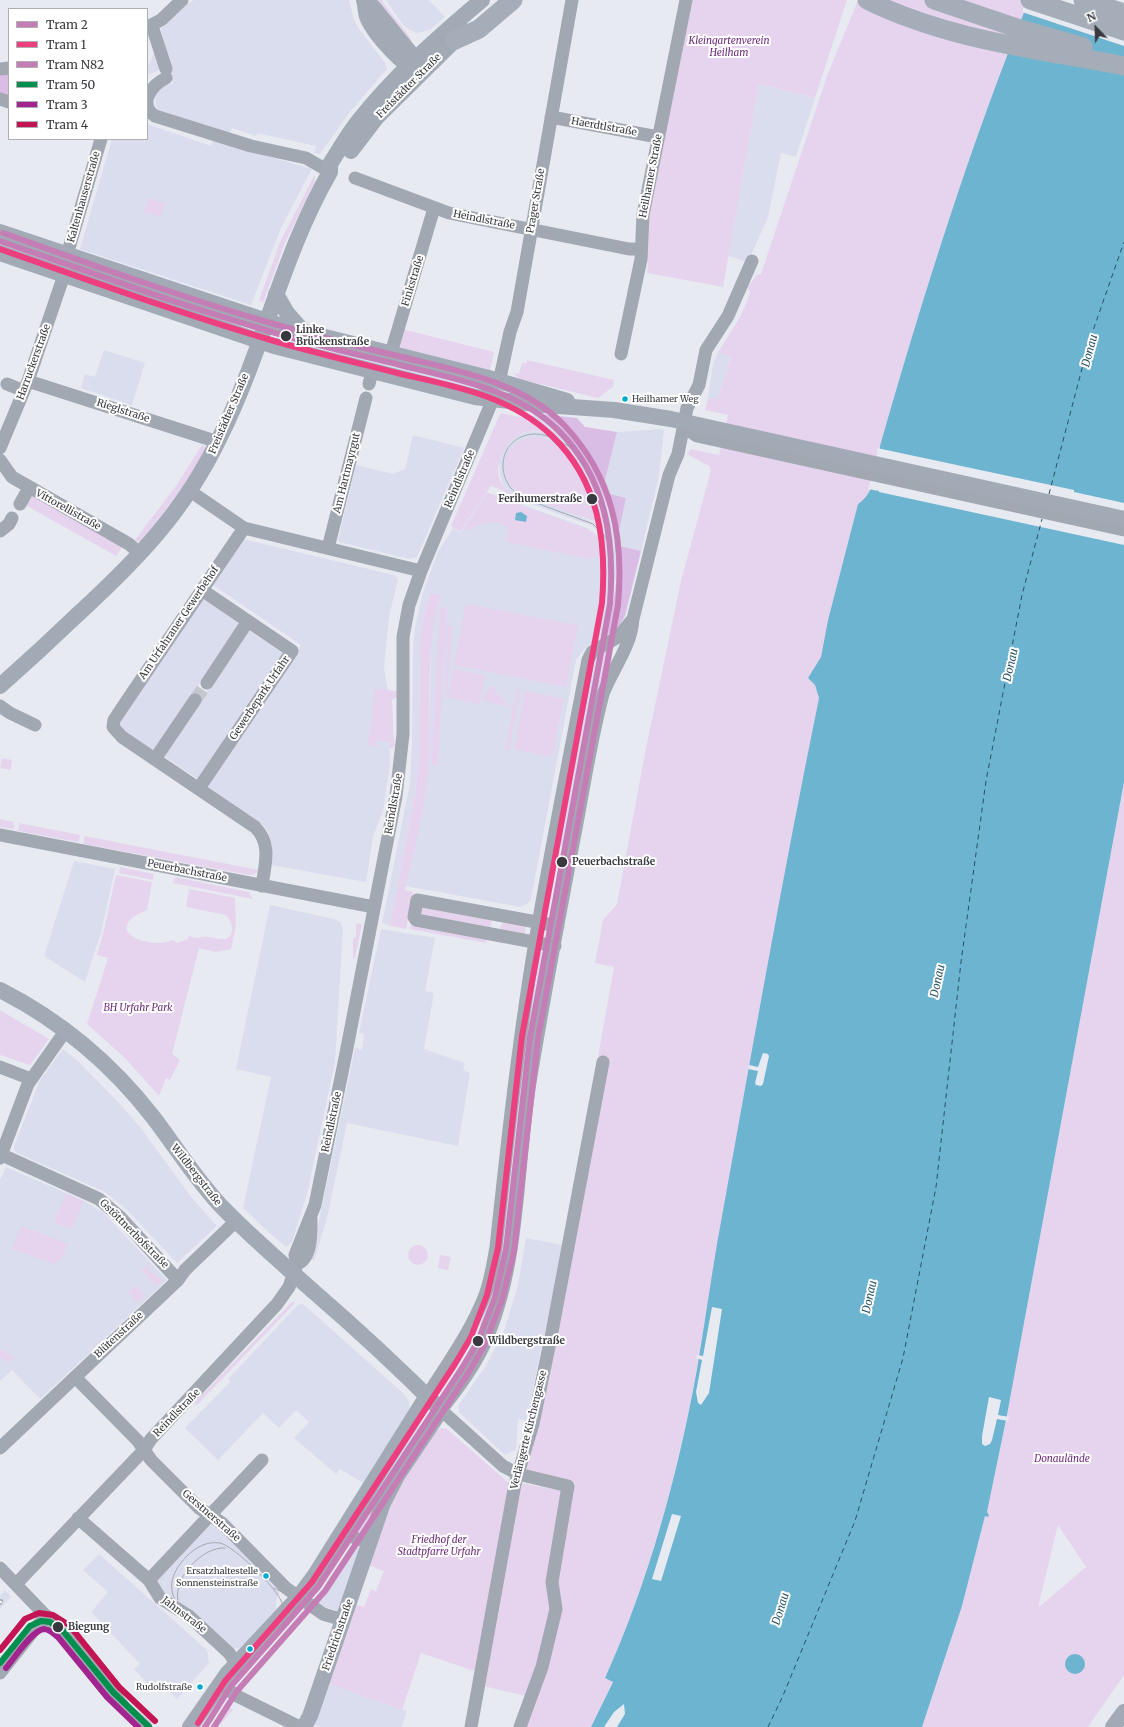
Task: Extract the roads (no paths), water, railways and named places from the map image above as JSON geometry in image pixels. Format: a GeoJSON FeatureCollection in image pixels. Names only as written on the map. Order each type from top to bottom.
{"type":"FeatureCollection","features":[{"type":"Feature","properties":{"kind":"highway"},"geometry":{"type":"LineString","coordinates":[[455,40],[479,29],[513,0]]}},
{"type":"Feature","properties":{"kind":"highway"},"geometry":{"type":"LineString","coordinates":[[867,0],[910,19],[949,31],[1013,46],[1124,66]]}},
{"type":"Feature","properties":{"kind":"highway"},"geometry":{"type":"LineString","coordinates":[[934,0],[1124,62]]}},
{"type":"Feature","properties":{"kind":"highway"},"geometry":{"type":"LineString","coordinates":[[1030,0],[1124,31]]}},
{"type":"Feature","properties":{"kind":"highway"},"geometry":{"type":"LineString","coordinates":[[1083,0],[1124,14]]}},
{"type":"Feature","properties":{"kind":"main road","name":"Freistädter Straße"},"geometry":{"type":"LineString","coordinates":[[0,686],[114,581],[164,527],[190,491],[218,442],[259,341],[302,226],[330,172],[338,171],[415,66],[482,0]]}},
{"type":"Feature","properties":{"kind":"main road","name":"Freistädter Straße"},"geometry":{"type":"LineString","coordinates":[[415,66],[455,40],[477,18],[490,0]]}},
{"type":"Feature","properties":{"kind":"main road"},"geometry":{"type":"LineString","coordinates":[[365,1],[373,7],[415,66]]}},
{"type":"Feature","properties":{"kind":"main road"},"geometry":{"type":"LineString","coordinates":[[0,232],[266,321],[552,396],[587,408]]}},
{"type":"Feature","properties":{"kind":"main road"},"geometry":{"type":"LineString","coordinates":[[0,253],[371,378],[475,397],[587,408],[685,421],[723,436],[1124,519]]}},
{"type":"Feature","properties":{"kind":"main road"},"geometry":{"type":"LineString","coordinates":[[276,294],[287,313],[303,331]]}},
{"type":"Feature","properties":{"kind":"main road","name":"Prager Straße"},"geometry":{"type":"LineString","coordinates":[[493,399],[499,382]]}},
{"type":"Feature","properties":{"kind":"main road","name":"Wildbergstraße"},"geometry":{"type":"LineString","coordinates":[[0,990],[66,1030],[98,1056],[123,1082],[153,1118],[207,1190],[236,1221],[295,1269],[441,1410]]}},
{"type":"Feature","properties":{"kind":"main road"},"geometry":{"type":"LineString","coordinates":[[190,1727],[219,1684],[236,1663],[298,1598],[315,1575],[427,1396]]}},
{"type":"Feature","properties":{"kind":"main road","name":"Friedrichstraße"},"geometry":{"type":"LineString","coordinates":[[304,1727],[310,1716],[383,1503],[397,1476],[441,1410]]}},
{"type":"Feature","properties":{"kind":"main road"},"geometry":{"type":"LineString","coordinates":[[1113,1727],[1124,1712]]}},
{"type":"Feature","properties":{"kind":"street"},"geometry":{"type":"LineString","coordinates":[[182,0],[161,20],[150,26],[166,73],[148,94],[149,108],[155,116],[250,146],[306,158],[330,172]]}},
{"type":"Feature","properties":{"kind":"street","name":"Prager Straße"},"geometry":{"type":"LineString","coordinates":[[499,382],[510,332],[517,312],[572,0]]}},
{"type":"Feature","properties":{"kind":"street","name":"Heilhamer Straße"},"geometry":{"type":"LineString","coordinates":[[621,354],[642,249],[643,215],[686,0]]}},
{"type":"Feature","properties":{"kind":"street","name":"Haerdtlstraße"},"geometry":{"type":"LineString","coordinates":[[551,117],[658,137]]}},
{"type":"Feature","properties":{"kind":"street","name":"Kaltenhauserstraße"},"geometry":{"type":"LineString","coordinates":[[67,255],[101,140]]}},
{"type":"Feature","properties":{"kind":"street","name":"Heindlstraße"},"geometry":{"type":"LineString","coordinates":[[355,178],[434,208],[629,249],[642,249]]}},
{"type":"Feature","properties":{"kind":"street","name":"Finkstraße"},"geometry":{"type":"LineString","coordinates":[[391,353],[434,208]]}},
{"type":"Feature","properties":{"kind":"street"},"geometry":{"type":"LineString","coordinates":[[441,1410],[467,1375],[484,1345],[504,1284],[511,1250],[526,1110],[554,946],[600,703],[610,676],[630,640],[662,500],[669,475],[678,454],[688,406],[698,385],[706,350],[728,316],[752,260]]}},
{"type":"Feature","properties":{"kind":"street","name":"Harruckerstraße"},"geometry":{"type":"LineString","coordinates":[[0,448],[26,386],[64,275]]}},
{"type":"Feature","properties":{"kind":"street","name":"Rieglstraße"},"geometry":{"type":"LineString","coordinates":[[7,384],[26,386],[218,442]]}},
{"type":"Feature","properties":{"kind":"street","name":"Am Hartmayrgut"},"geometry":{"type":"LineString","coordinates":[[328,548],[366,398]]}},
{"type":"Feature","properties":{"kind":"street","name":"Reindlstraße"},"geometry":{"type":"LineString","coordinates":[[16,1584],[144,1450],[151,1439],[285,1295],[295,1269],[295,1255],[303,1233],[311,1218],[346,1052],[401,758],[403,734],[402,652],[405,622],[409,605],[421,571],[493,399]]}},
{"type":"Feature","properties":{"kind":"street"},"geometry":{"type":"LineString","coordinates":[[723,436],[1124,530]]}},
{"type":"Feature","properties":{"kind":"street","name":"Vittorellistraße"},"geometry":{"type":"LineString","coordinates":[[0,460],[8,473],[29,488],[129,544],[140,554]]}},
{"type":"Feature","properties":{"kind":"street"},"geometry":{"type":"LineString","coordinates":[[20,504],[29,488]]}},
{"type":"Feature","properties":{"kind":"street"},"geometry":{"type":"LineString","coordinates":[[190,491],[244,528],[421,571]]}},
{"type":"Feature","properties":{"kind":"street"},"geometry":{"type":"LineString","coordinates":[[0,531],[9,524],[12,518]]}},
{"type":"Feature","properties":{"kind":"street","name":"Am Urfahraner Gewerbehof"},"geometry":{"type":"LineString","coordinates":[[155,759],[116,732],[113,727],[114,720],[244,528]]}},
{"type":"Feature","properties":{"kind":"street","name":"Gewerbepark Urfahr"},"geometry":{"type":"LineString","coordinates":[[199,788],[292,650],[202,590]]}},
{"type":"Feature","properties":{"kind":"street"},"geometry":{"type":"LineString","coordinates":[[427,1396],[470,1327],[485,1294],[491,1274],[496,1247],[514,1081],[538,923],[588,660],[592,652],[618,637],[634,619]]}},
{"type":"Feature","properties":{"kind":"street"},"geometry":{"type":"LineString","coordinates":[[207,682],[248,621]]}},
{"type":"Feature","properties":{"kind":"street"},"geometry":{"type":"LineString","coordinates":[[195,700],[155,759],[255,827],[261,833],[265,840],[267,854],[262,886]]}},
{"type":"Feature","properties":{"kind":"street"},"geometry":{"type":"LineString","coordinates":[[0,706],[10,713],[35,725]]}},
{"type":"Feature","properties":{"kind":"street","name":"Peuerbachstraße"},"geometry":{"type":"LineString","coordinates":[[0,835],[374,908]]}},
{"type":"Feature","properties":{"kind":"street"},"geometry":{"type":"LineString","coordinates":[[554,946],[416,920],[414,917],[417,900],[558,926]]}},
{"type":"Feature","properties":{"kind":"street"},"geometry":{"type":"LineString","coordinates":[[495,935],[499,916]]}},
{"type":"Feature","properties":{"kind":"street"},"geometry":{"type":"LineString","coordinates":[[0,1156],[31,1079],[66,1030]]}},
{"type":"Feature","properties":{"kind":"street","name":"Verlängerte Kirchengasse"},"geometry":{"type":"LineString","coordinates":[[471,1727],[518,1474],[533,1424],[603,1062]]}},
{"type":"Feature","properties":{"kind":"street"},"geometry":{"type":"LineString","coordinates":[[0,1067],[31,1079]]}},
{"type":"Feature","properties":{"kind":"street","name":"Gstöttnerhofstraße"},"geometry":{"type":"LineString","coordinates":[[0,1156],[99,1199],[120,1217],[178,1280]]}},
{"type":"Feature","properties":{"kind":"street","name":"Blütenstraße"},"geometry":{"type":"LineString","coordinates":[[0,1448],[178,1280],[186,1270],[236,1221]]}},
{"type":"Feature","properties":{"kind":"street","name":"Gerstnerstraße"},"geometry":{"type":"LineString","coordinates":[[75,1377],[138,1441],[151,1460],[199,1508],[222,1523],[298,1598],[323,1614],[343,1620]]}},
{"type":"Feature","properties":{"kind":"street","name":"Wildbergstraße"},"geometry":{"type":"LineString","coordinates":[[441,1410],[503,1466],[518,1474],[568,1486],[552,1582],[556,1609],[542,1667],[520,1727]]}},
{"type":"Feature","properties":{"kind":"street"},"geometry":{"type":"LineString","coordinates":[[149,1580],[262,1460]]}},
{"type":"Feature","properties":{"kind":"street","name":"Jahnstraße"},"geometry":{"type":"LineString","coordinates":[[78,1518],[149,1580],[160,1598],[189,1616],[229,1653],[236,1663]]}},
{"type":"Feature","properties":{"kind":"street"},"geometry":{"type":"LineString","coordinates":[[343,1531],[357,1539],[370,1542]]}},
{"type":"Feature","properties":{"kind":"street"},"geometry":{"type":"LineString","coordinates":[[0,1568],[47,1616],[112,1693],[146,1727]]}},
{"type":"Feature","properties":{"kind":"street"},"geometry":{"type":"LineString","coordinates":[[0,1673],[38,1624],[47,1616]]}},
{"type":"Feature","properties":{"kind":"street"},"geometry":{"type":"LineString","coordinates":[[219,1684],[239,1697],[300,1727]]}},
{"type":"Feature","properties":{"kind":"water","name":"Donau"},"geometry":{"type":"Polygon","coordinates":[[[1029,0],[1124,0],[1124,782],[1007,1415],[987,1512],[989,1515],[988,1517],[985,1516],[962,1606],[922,1727],[591,1727],[613,1682],[605,1678],[621,1641],[648,1565],[681,1448],[697,1369],[717,1244],[754,1039],[819,698],[815,685],[808,678],[821,657],[828,620],[858,504],[868,493],[875,478],[879,462],[880,446],[948,221],[1007,55],[1029,0]]]}},
{"type":"Feature","properties":{"kind":"water"},"geometry":{"type":"Polygon","coordinates":[[[521,512],[527,516],[526,522],[515,520],[516,513],[521,512]]]}},
{"type":"Feature","properties":{"kind":"water"},"geometry":{"type":"Polygon","coordinates":[[[1075,1654],[1082,1657],[1085,1664],[1082,1671],[1075,1674],[1068,1671],[1065,1664],[1068,1657],[1075,1654]]]}},
{"type":"Feature","properties":{"kind":"tunnel"},"geometry":{"type":"LineString","coordinates":[[195,700],[207,683]]}},
{"type":"Feature","properties":{"kind":"tram line","name":"N82"},"geometry":{"type":"LineString","coordinates":[[3,233],[234,312],[330,339],[462,372],[506,387],[527,397],[564,425],[581,445],[594,466],[604,487],[612,509],[616,532],[619,556],[618,605],[538,1038],[514,1251],[502,1300],[485,1344],[469,1372],[325,1591],[237,1691],[214,1727]]}},
{"type":"Feature","properties":{"kind":"tram line","name":"2"},"geometry":{"type":"LineString","coordinates":[[0,241],[244,324],[464,381],[504,395],[541,416],[558,430],[574,449],[587,468],[597,489],[604,511],[608,533],[611,556],[610,604],[530,1037],[506,1249],[495,1297],[478,1341],[462,1368],[318,1587],[231,1686],[205,1727]]}},
{"type":"Feature","properties":{"kind":"tram line","name":"1"},"geometry":{"type":"LineString","coordinates":[[0,249],[240,331],[321,354],[461,388],[481,394],[519,411],[536,422],[552,436],[568,454],[580,472],[590,492],[601,535],[603,557],[602,603],[522,1036],[498,1248],[487,1295],[471,1337],[455,1364],[312,1582],[225,1681],[198,1723]]}},
{"type":"Feature","properties":{"kind":"tram line"},"geometry":{"type":"LineString","coordinates":[[575,450],[556,439],[540,434],[523,436],[513,442],[507,450],[503,470],[506,481],[513,490],[523,498],[593,524],[604,535],[609,544]]}},
{"type":"Feature","properties":{"kind":"tram line"},"geometry":{"type":"LineString","coordinates":[[225,1688],[228,1683],[231,1666],[226,1650],[187,1616],[173,1595],[172,1583],[176,1570],[187,1556],[202,1545],[220,1543],[227,1546],[245,1560],[273,1588],[282,1603],[283,1618],[278,1632]]}},
{"type":"Feature","properties":{"kind":"tram line"},"geometry":{"type":"LineString","coordinates":[[178,1600],[180,1582],[191,1565],[208,1552],[225,1548]]}},
{"type":"Feature","properties":{"kind":"tram line"},"geometry":{"type":"LineString","coordinates":[[274,1588],[286,1593],[304,1591],[319,1579]]}},
{"type":"Feature","properties":{"kind":"tram line","name":"4"},"geometry":{"type":"LineString","coordinates":[[0,1650],[25,1619],[39,1613],[53,1615],[69,1625],[119,1687],[155,1721]]}},
{"type":"Feature","properties":{"kind":"tram line","name":"50"},"geometry":{"type":"LineString","coordinates":[[0,1663],[30,1626],[41,1621],[50,1622],[63,1631],[113,1692],[149,1727]]}},
{"type":"Feature","properties":{"kind":"tram line","name":"3"},"geometry":{"type":"LineString","coordinates":[[6,1668],[34,1634],[44,1629],[48,1630],[58,1637],[107,1697],[138,1727]]}},
{"type":"Feature","properties":{"kind":"tram line"},"geometry":{"type":"LineString","coordinates":[[224,1647],[233,1653],[244,1655],[254,1653],[264,1648]]}},
{"type":"Feature","properties":{"kind":"place","name":"Linke Brückenstraße"},"geometry":{"type":"Point","coordinates":[286,336]}},
{"type":"Feature","properties":{"kind":"place","name":"Heilhamer Weg"},"geometry":{"type":"Point","coordinates":[625,399]}},
{"type":"Feature","properties":{"kind":"place","name":"Ferihumerstraße"},"geometry":{"type":"Point","coordinates":[592,499]}},
{"type":"Feature","properties":{"kind":"place","name":"Peuerbachstraße"},"geometry":{"type":"Point","coordinates":[562,862]}},
{"type":"Feature","properties":{"kind":"place","name":"Wildbergstraße"},"geometry":{"type":"Point","coordinates":[478,1341]}},
{"type":"Feature","properties":{"kind":"place","name":"Ersatzhaltestelle Sonnensteinstraße"},"geometry":{"type":"Point","coordinates":[266,1576]}},
{"type":"Feature","properties":{"kind":"place","name":"Biegung"},"geometry":{"type":"Point","coordinates":[58,1627]}},
{"type":"Feature","properties":{"kind":"place","name":"Rudolfstraße"},"geometry":{"type":"Point","coordinates":[200,1687]}},
{"type":"Feature","properties":{"kind":"park label","name":"Kleingartenverein Heilham"},"geometry":{"type":"Point","coordinates":[729,46]}},
{"type":"Feature","properties":{"kind":"park label","name":"BH Urfahr Park"},"geometry":{"type":"Point","coordinates":[138,1008]}},
{"type":"Feature","properties":{"kind":"park label","name":"Donaulände"},"geometry":{"type":"Point","coordinates":[1062,1459]}},
{"type":"Feature","properties":{"kind":"park label","name":"Friedhof der Stadtpfarre Urfahr"},"geometry":{"type":"Point","coordinates":[439,1546]}}]}
